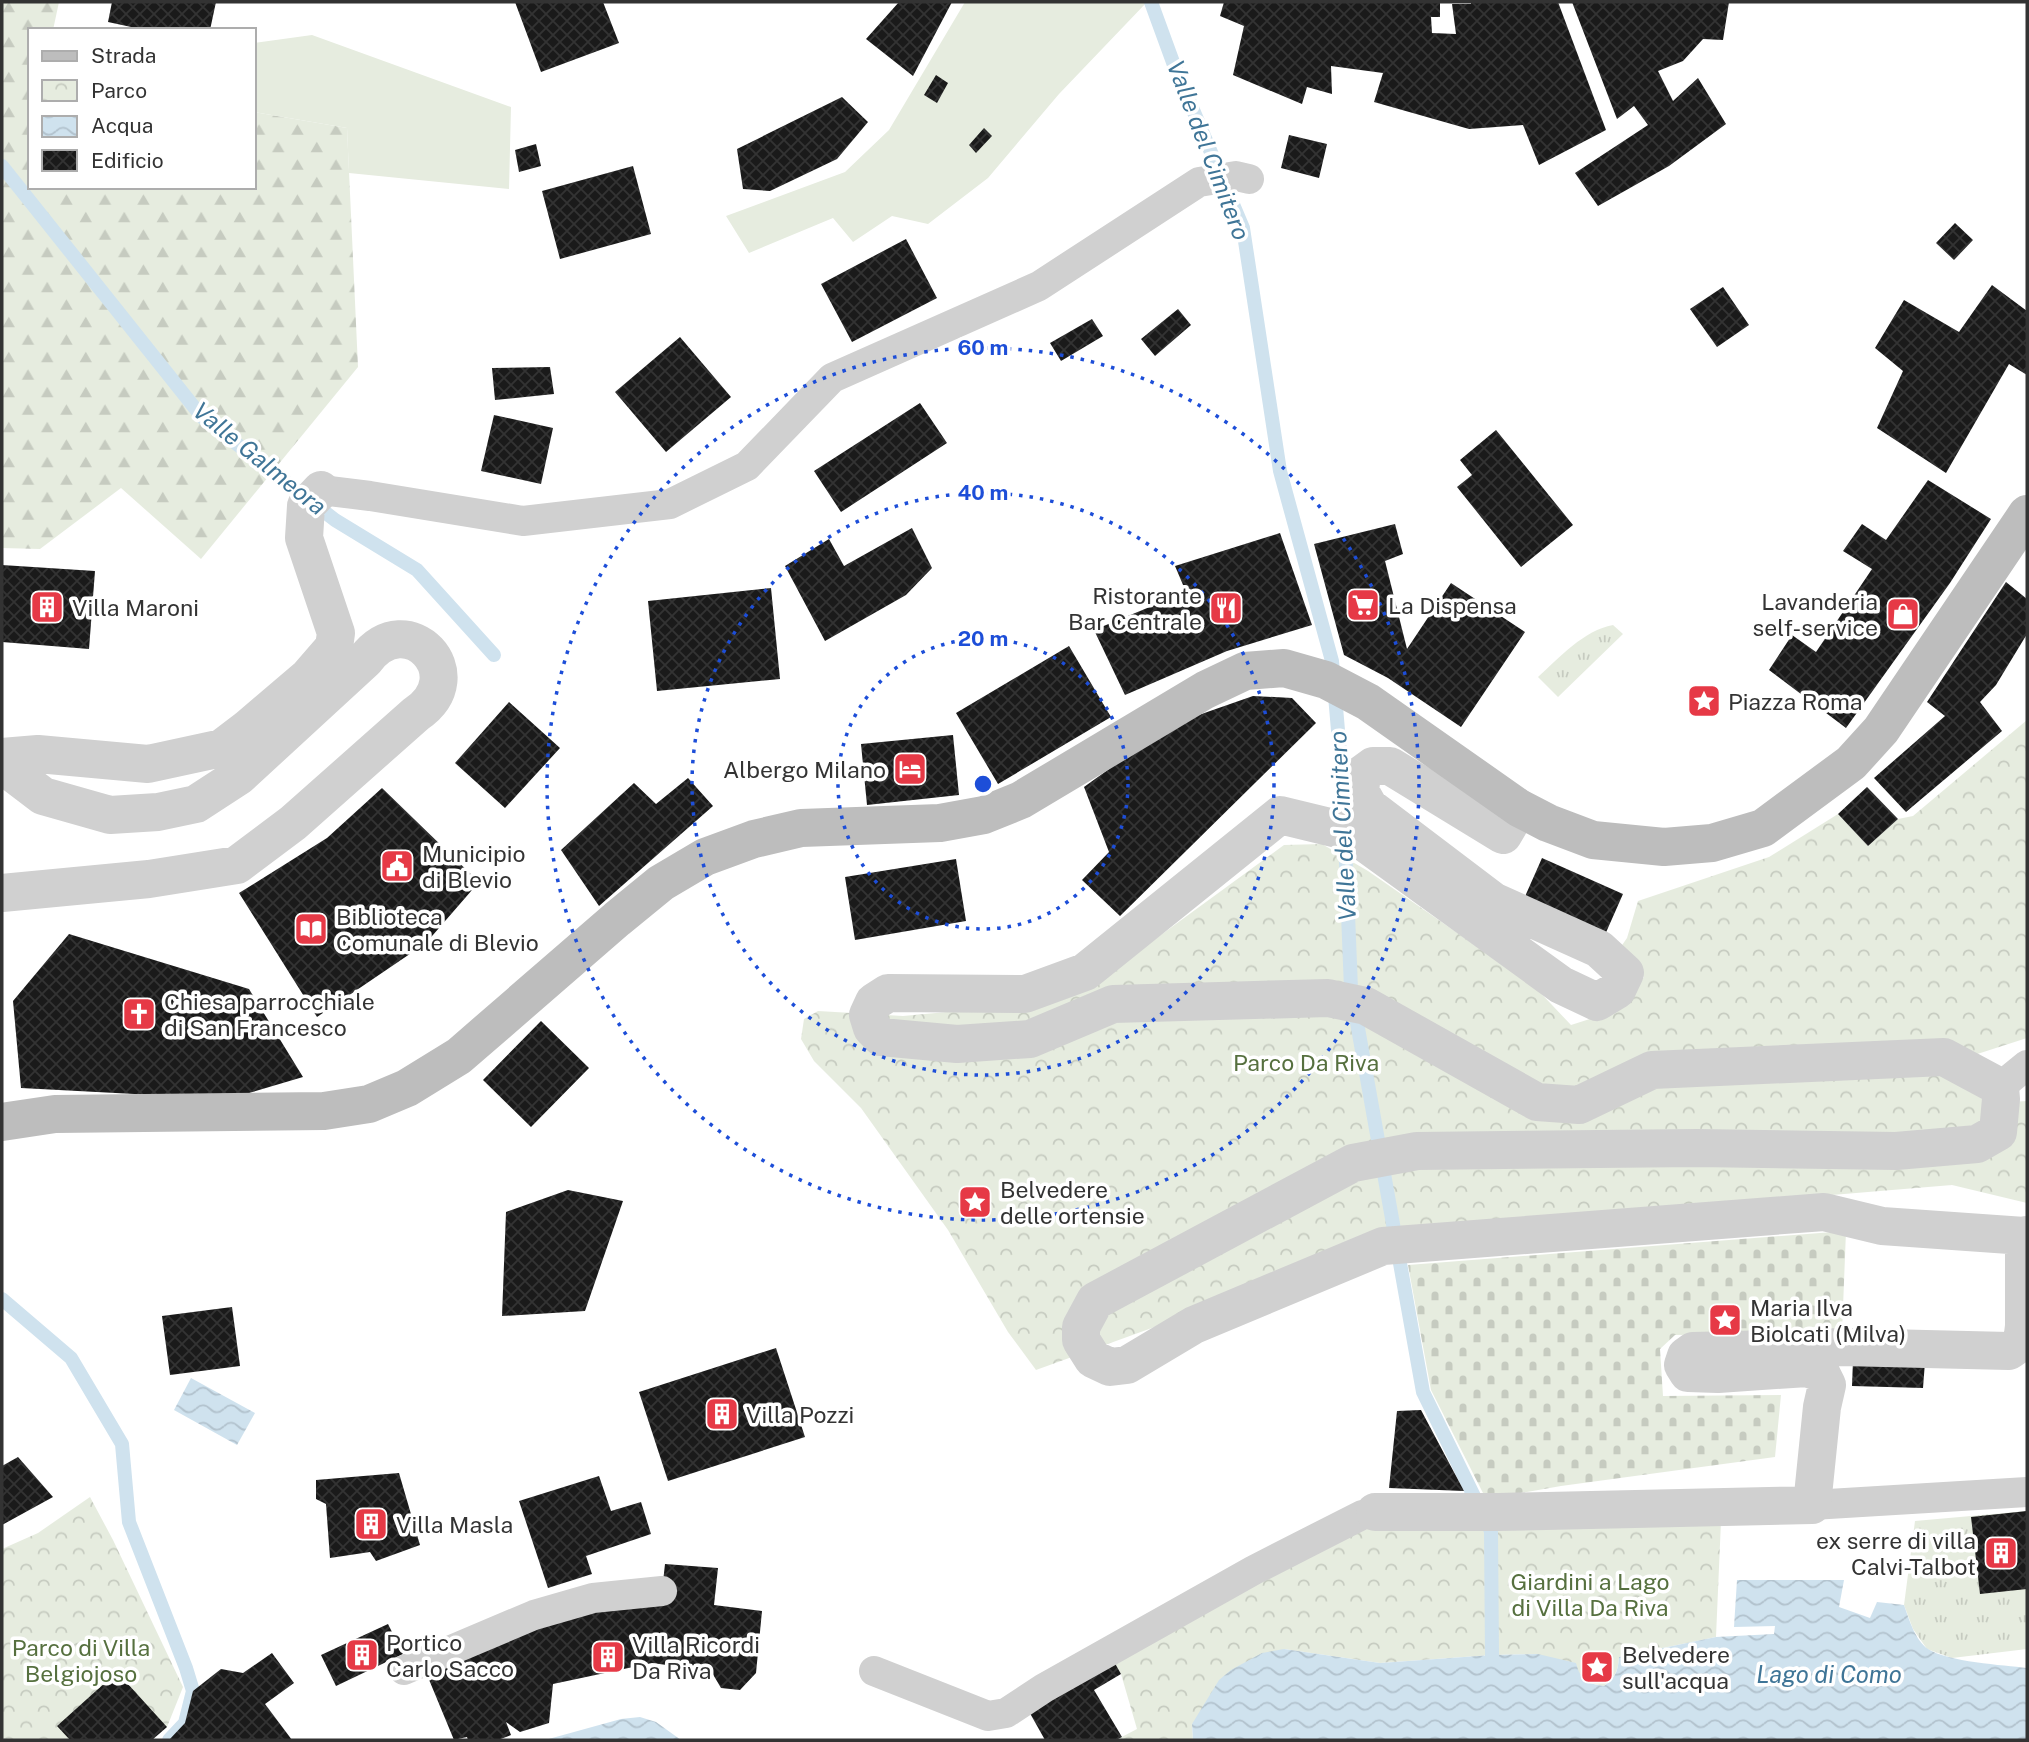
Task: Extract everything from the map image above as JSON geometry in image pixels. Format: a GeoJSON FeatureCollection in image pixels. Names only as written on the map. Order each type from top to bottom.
{"type":"FeatureCollection","features":[{"type":"Feature","properties":{"kind":"main road"},"geometry":{"type":"LineString","coordinates":[[2,1122],[55,1114],[324,1111],[369,1104],[407,1088],[460,1056],[652,890],[705,857],[754,839],[801,828],[940,823],[984,815],[1021,800],[1205,690],[1245,671],[1284,668],[1340,687],[1368,702],[1519,808],[1548,823],[1593,840],[1664,847],[1712,843],[1763,828],[1851,763],[1881,730],[2027,514]]}},
{"type":"Feature","properties":{"kind":"street"},"geometry":{"type":"LineString","coordinates":[[2,757],[38,754],[148,764],[222,748],[247,729],[308,677],[334,647],[336,633],[304,538],[313,498]]}},
{"type":"Feature","properties":{"kind":"street"},"geometry":{"type":"LineString","coordinates":[[2,765],[43,796],[110,815],[158,811],[196,804],[239,776],[365,660],[373,649],[384,642],[411,640],[423,646],[438,669],[439,682],[435,695],[427,706],[293,823],[237,864],[149,879],[2,893]]}},
{"type":"Feature","properties":{"kind":"street"},"geometry":{"type":"LineString","coordinates":[[1375,1512],[1812,1505],[1822,1407],[1827,1385],[1821,1373],[1807,1368],[1718,1374],[1688,1373],[1683,1365],[1686,1356],[1693,1351],[1843,1347],[2009,1351],[2022,1342],[2026,1235],[1882,1226],[1824,1212],[1395,1245],[1194,1325],[1128,1365],[1110,1367],[1093,1359],[1081,1340],[1082,1327],[1096,1301],[1353,1163],[1417,1151],[1697,1148],[1896,1151],[1977,1144],[1998,1132],[2001,1099],[2013,1076],[1944,1057],[1652,1070],[1579,1105],[1536,1102],[1366,1006],[1328,998],[1113,1004],[1030,1039],[957,1044],[881,1037],[872,1028],[869,1014],[874,1002],[888,993],[1025,994],[1085,972],[1280,815],[1336,829],[1561,985],[1597,1002],[1617,990],[1625,973],[1599,949],[1493,901],[1369,807],[1360,791],[1362,774],[1373,766],[1390,766],[1503,835],[1519,808]]}},
{"type":"Feature","properties":{"kind":"lane"},"geometry":{"type":"LineString","coordinates":[[313,498],[370,496],[523,521],[670,504],[747,466],[832,379],[1039,286],[1199,182],[1243,178]]}},
{"type":"Feature","properties":{"kind":"lane"},"geometry":{"type":"LineString","coordinates":[[1812,1505],[2027,1492]]}},
{"type":"Feature","properties":{"kind":"lane"},"geometry":{"type":"LineString","coordinates":[[874,1671],[988,1716],[1006,1713],[1044,1688],[1254,1570],[1362,1515],[1375,1512]]}},
{"type":"Feature","properties":{"kind":"lane"},"geometry":{"type":"LineString","coordinates":[[404,1670],[534,1615],[593,1598],[662,1591]]}},
{"type":"Feature","properties":{"kind":"green space"},"geometry":{"type":"Polygon","coordinates":[[[2,2],[59,2],[53,28],[28,28],[28,189],[256,189],[256,112],[347,128],[358,367],[201,559],[121,488],[40,549],[2,548],[2,2]]]}},
{"type":"Feature","properties":{"kind":"green space"},"geometry":{"type":"Polygon","coordinates":[[[965,2],[1147,2],[1059,94],[988,178],[928,224],[892,216],[853,242],[833,218],[749,253],[726,216],[845,172],[889,130],[965,2]]]}},
{"type":"Feature","properties":{"kind":"green space"},"geometry":{"type":"Polygon","coordinates":[[[312,35],[511,107],[509,189],[349,173],[347,128],[256,112],[256,43],[312,35]]]}},
{"type":"Feature","properties":{"kind":"green space"},"geometry":{"type":"Polygon","coordinates":[[[1613,625],[1623,634],[1558,697],[1538,677],[1582,639],[1613,625]]]}},
{"type":"Feature","properties":{"kind":"green space","name":"Parco Da Riva"},"geometry":{"type":"Polygon","coordinates":[[[2027,720],[2027,1038],[1968,1057],[2010,1102],[2027,1101],[2027,1203],[1952,1185],[1388,1232],[1207,1308],[1036,1370],[1008,1332],[948,1230],[861,1108],[814,1061],[801,1039],[804,1019],[818,1011],[903,1016],[1033,1004],[1117,967],[1284,845],[1322,844],[1368,871],[1534,986],[1571,1025],[1618,1010],[1644,977],[1618,951],[1627,938],[1638,901],[1769,857],[1838,814],[1868,846],[1898,819],[1913,816],[2027,720]]]}},
{"type":"Feature","properties":{"kind":"green space"},"geometry":{"type":"Polygon","coordinates":[[[1846,1231],[1842,1333],[1675,1335],[1660,1349],[1663,1396],[1781,1395],[1775,1457],[1486,1499],[1431,1390],[1408,1265],[1846,1231]]]}},
{"type":"Feature","properties":{"kind":"green space","name":"Parco di Villa Belgiojoso"},"geometry":{"type":"Polygon","coordinates":[[[90,1497],[183,1687],[167,1727],[152,1740],[2,1740],[2,1549],[38,1533],[90,1497]]]}},
{"type":"Feature","properties":{"kind":"green space"},"geometry":{"type":"Polygon","coordinates":[[[2027,1511],[2027,1649],[1952,1658],[1927,1649],[1913,1629],[1904,1605],[1915,1521],[2027,1511]]]}},
{"type":"Feature","properties":{"kind":"green space","name":"Giardini a Lago di Villa Da Riva"},"geometry":{"type":"Polygon","coordinates":[[[1721,1521],[1716,1637],[1619,1657],[1615,1674],[1604,1686],[1585,1682],[1578,1673],[1538,1654],[1380,1663],[1284,1649],[1192,1724],[1193,1740],[1116,1740],[1137,1729],[1121,1674],[1112,1658],[1364,1527],[1721,1521]]]}},
{"type":"Feature","properties":{"kind":"water"},"geometry":{"type":"Polygon","coordinates":[[[191,1378],[255,1413],[237,1445],[174,1410],[191,1378]]]}},
{"type":"Feature","properties":{"kind":"water","name":"Lago di Como"},"geometry":{"type":"Polygon","coordinates":[[[1737,1580],[1844,1580],[1839,1607],[1870,1618],[1877,1602],[1904,1605],[1916,1635],[1928,1649],[1962,1660],[2027,1668],[2027,1740],[1193,1740],[1192,1724],[1219,1680],[1262,1653],[1284,1649],[1380,1663],[1538,1654],[1576,1663],[1585,1680],[1604,1686],[1615,1674],[1619,1657],[1716,1637],[1774,1634],[1775,1626],[1734,1627],[1737,1580]]]}},
{"type":"Feature","properties":{"kind":"water"},"geometry":{"type":"Polygon","coordinates":[[[640,1717],[656,1722],[681,1740],[545,1740],[621,1719],[640,1717]]]}},
{"type":"Feature","properties":{"kind":"building"},"geometry":{"type":"Polygon","coordinates":[[[112,2],[216,2],[210,28],[136,28],[108,22],[112,2]]]}},
{"type":"Feature","properties":{"kind":"building"},"geometry":{"type":"Polygon","coordinates":[[[515,2],[603,2],[619,43],[541,72],[515,2]]]}},
{"type":"Feature","properties":{"kind":"building"},"geometry":{"type":"Polygon","coordinates":[[[899,2],[952,2],[913,76],[866,39],[899,2]]]}},
{"type":"Feature","properties":{"kind":"building"},"geometry":{"type":"Polygon","coordinates":[[[1224,2],[1440,2],[1440,17],[1431,17],[1432,33],[1456,34],[1452,4],[1558,2],[1606,130],[1539,165],[1523,125],[1469,129],[1374,102],[1383,73],[1331,66],[1332,94],[1307,87],[1302,104],[1233,75],[1244,26],[1220,16],[1224,2]]]}},
{"type":"Feature","properties":{"kind":"building"},"geometry":{"type":"Polygon","coordinates":[[[1572,2],[1729,2],[1723,40],[1703,39],[1683,61],[1658,71],[1673,101],[1698,78],[1726,124],[1669,166],[1598,206],[1575,173],[1648,125],[1634,106],[1617,119],[1572,2]]]}},
{"type":"Feature","properties":{"kind":"building"},"geometry":{"type":"Polygon","coordinates":[[[936,75],[948,83],[937,103],[924,95],[936,75]]]}},
{"type":"Feature","properties":{"kind":"building"},"geometry":{"type":"Polygon","coordinates":[[[842,97],[868,122],[837,159],[770,191],[743,189],[737,149],[842,97]]]}},
{"type":"Feature","properties":{"kind":"building"},"geometry":{"type":"Polygon","coordinates":[[[984,128],[992,136],[976,153],[969,145],[984,128]]]}},
{"type":"Feature","properties":{"kind":"building"},"geometry":{"type":"Polygon","coordinates":[[[1289,135],[1327,144],[1319,178],[1281,168],[1289,135]]]}},
{"type":"Feature","properties":{"kind":"building"},"geometry":{"type":"Polygon","coordinates":[[[536,144],[541,166],[519,172],[515,150],[536,144]]]}},
{"type":"Feature","properties":{"kind":"building"},"geometry":{"type":"Polygon","coordinates":[[[633,166],[651,234],[560,259],[542,191],[633,166]]]}},
{"type":"Feature","properties":{"kind":"building"},"geometry":{"type":"Polygon","coordinates":[[[1955,223],[1973,240],[1954,260],[1936,243],[1955,223]]]}},
{"type":"Feature","properties":{"kind":"building"},"geometry":{"type":"Polygon","coordinates":[[[906,239],[937,298],[852,342],[821,284],[906,239]]]}},
{"type":"Feature","properties":{"kind":"building"},"geometry":{"type":"Polygon","coordinates":[[[1992,285],[2027,311],[2027,375],[2009,364],[1946,473],[1877,428],[1903,371],[1875,348],[1904,300],[1959,332],[1992,285]]]}},
{"type":"Feature","properties":{"kind":"building"},"geometry":{"type":"Polygon","coordinates":[[[1723,287],[1749,325],[1717,347],[1690,309],[1723,287]]]}},
{"type":"Feature","properties":{"kind":"building"},"geometry":{"type":"Polygon","coordinates":[[[1178,309],[1191,325],[1155,356],[1141,339],[1178,309]]]}},
{"type":"Feature","properties":{"kind":"building"},"geometry":{"type":"Polygon","coordinates":[[[1092,319],[1103,336],[1061,361],[1050,343],[1092,319]]]}},
{"type":"Feature","properties":{"kind":"building"},"geometry":{"type":"Polygon","coordinates":[[[680,337],[731,397],[666,452],[615,392],[680,337]]]}},
{"type":"Feature","properties":{"kind":"building"},"geometry":{"type":"Polygon","coordinates":[[[550,367],[554,394],[495,400],[492,368],[550,367]]]}},
{"type":"Feature","properties":{"kind":"building"},"geometry":{"type":"Polygon","coordinates":[[[920,403],[947,443],[841,512],[814,471],[920,403]]]}},
{"type":"Feature","properties":{"kind":"building"},"geometry":{"type":"Polygon","coordinates":[[[494,415],[553,428],[541,484],[481,471],[494,415]]]}},
{"type":"Feature","properties":{"kind":"building"},"geometry":{"type":"Polygon","coordinates":[[[1496,430],[1573,525],[1521,567],[1457,487],[1472,475],[1460,460],[1496,430]]]}},
{"type":"Feature","properties":{"kind":"building"},"geometry":{"type":"Polygon","coordinates":[[[1928,480],[1991,519],[1950,583],[1846,728],[1769,670],[1792,635],[1816,652],[1872,569],[1843,551],[1862,524],[1886,540],[1928,480]]]}},
{"type":"Feature","properties":{"kind":"building"},"geometry":{"type":"Polygon","coordinates":[[[1395,524],[1403,554],[1385,561],[1407,649],[1451,583],[1525,632],[1461,727],[1388,678],[1344,655],[1314,544],[1395,524]]]}},
{"type":"Feature","properties":{"kind":"building"},"geometry":{"type":"Polygon","coordinates":[[[912,528],[932,568],[906,595],[825,641],[785,566],[829,539],[844,566],[912,528]]]}},
{"type":"Feature","properties":{"kind":"building","name":"Ristorante Bar Centrale"},"geometry":{"type":"Polygon","coordinates":[[[1280,533],[1312,625],[1227,651],[1125,695],[1094,630],[1186,592],[1175,566],[1280,533]]]}},
{"type":"Feature","properties":{"kind":"building","name":"Villa Maroni"},"geometry":{"type":"Polygon","coordinates":[[[2,565],[95,571],[89,649],[2,642],[2,565]]]}},
{"type":"Feature","properties":{"kind":"building"},"geometry":{"type":"Polygon","coordinates":[[[2006,582],[2027,599],[2027,634],[1996,685],[1980,702],[2002,731],[1906,812],[1874,778],[1945,716],[1927,702],[2006,582]]]}},
{"type":"Feature","properties":{"kind":"building"},"geometry":{"type":"Polygon","coordinates":[[[771,588],[780,679],[657,691],[648,601],[771,588]]]}},
{"type":"Feature","properties":{"kind":"building"},"geometry":{"type":"Polygon","coordinates":[[[1069,646],[1111,717],[998,784],[956,713],[1069,646]]]}},
{"type":"Feature","properties":{"kind":"building"},"geometry":{"type":"Polygon","coordinates":[[[1253,696],[1292,698],[1316,723],[1120,916],[1082,880],[1109,852],[1084,787],[1170,725],[1253,696]]]}},
{"type":"Feature","properties":{"kind":"building"},"geometry":{"type":"Polygon","coordinates":[[[509,702],[560,748],[505,808],[455,763],[509,702]]]}},
{"type":"Feature","properties":{"kind":"building","name":"Albergo Milano"},"geometry":{"type":"Polygon","coordinates":[[[953,735],[959,795],[867,805],[861,744],[953,735]]]}},
{"type":"Feature","properties":{"kind":"building"},"geometry":{"type":"Polygon","coordinates":[[[688,778],[713,806],[599,906],[561,850],[634,783],[656,804],[688,778]]]}},
{"type":"Feature","properties":{"kind":"building"},"geometry":{"type":"Polygon","coordinates":[[[1867,787],[1898,819],[1868,846],[1838,814],[1867,787]]]}},
{"type":"Feature","properties":{"kind":"building"},"geometry":{"type":"Polygon","coordinates":[[[382,788],[479,882],[426,943],[317,1017],[239,893],[327,838],[382,788]]]}},
{"type":"Feature","properties":{"kind":"building"},"geometry":{"type":"Polygon","coordinates":[[[1542,858],[1623,894],[1604,937],[1523,901],[1542,858]]]}},
{"type":"Feature","properties":{"kind":"building"},"geometry":{"type":"Polygon","coordinates":[[[956,859],[966,921],[855,940],[845,877],[956,859]]]}},
{"type":"Feature","properties":{"kind":"building","name":"Chiesa parrocchiale di San Francesco"},"geometry":{"type":"Polygon","coordinates":[[[69,934],[249,989],[303,1077],[229,1099],[21,1088],[13,1001],[69,934]]]}},
{"type":"Feature","properties":{"kind":"building"},"geometry":{"type":"Polygon","coordinates":[[[541,1021],[589,1068],[531,1127],[483,1080],[541,1021]]]}},
{"type":"Feature","properties":{"kind":"building"},"geometry":{"type":"Polygon","coordinates":[[[568,1190],[623,1201],[585,1311],[502,1316],[506,1212],[568,1190]]]}},
{"type":"Feature","properties":{"kind":"building"},"geometry":{"type":"Polygon","coordinates":[[[232,1307],[240,1366],[170,1375],[162,1316],[232,1307]]]}},
{"type":"Feature","properties":{"kind":"building","name":"Villa Pozzi"},"geometry":{"type":"Polygon","coordinates":[[[776,1348],[805,1437],[668,1481],[639,1392],[776,1348]]]}},
{"type":"Feature","properties":{"kind":"building"},"geometry":{"type":"Polygon","coordinates":[[[1853,1360],[1925,1362],[1923,1388],[1852,1386],[1853,1360]]]}},
{"type":"Feature","properties":{"kind":"building"},"geometry":{"type":"Polygon","coordinates":[[[1421,1410],[1464,1491],[1389,1488],[1397,1411],[1421,1410]]]}},
{"type":"Feature","properties":{"kind":"building"},"geometry":{"type":"Polygon","coordinates":[[[18,1457],[53,1497],[2,1525],[2,1466],[18,1457]]]}},
{"type":"Feature","properties":{"kind":"building","name":"Villa Masla"},"geometry":{"type":"Polygon","coordinates":[[[399,1473],[420,1545],[376,1561],[370,1552],[330,1558],[326,1504],[316,1499],[316,1480],[399,1473]]]}},
{"type":"Feature","properties":{"kind":"building"},"geometry":{"type":"Polygon","coordinates":[[[599,1476],[611,1511],[641,1502],[651,1534],[586,1556],[592,1574],[548,1588],[519,1501],[599,1476]]]}},
{"type":"Feature","properties":{"kind":"building","name":"ex serre di villa Calvi-Talbot"},"geometry":{"type":"Polygon","coordinates":[[[2027,1511],[2027,1589],[1980,1594],[1971,1517],[2027,1511]]]}},
{"type":"Feature","properties":{"kind":"building","name":"Villa Ricordi Da Riva"},"geometry":{"type":"Polygon","coordinates":[[[665,1564],[718,1568],[714,1605],[762,1611],[756,1673],[740,1690],[721,1688],[711,1671],[652,1663],[553,1684],[549,1723],[520,1732],[506,1722],[511,1735],[498,1740],[468,1740],[467,1737],[454,1740],[425,1670],[544,1620],[662,1591],[665,1564]]]}},
{"type":"Feature","properties":{"kind":"building","name":"Portico Carlo Sacco"},"geometry":{"type":"Polygon","coordinates":[[[388,1624],[403,1654],[336,1686],[321,1655],[388,1624]]]}},
{"type":"Feature","properties":{"kind":"building"},"geometry":{"type":"Polygon","coordinates":[[[272,1653],[294,1683],[265,1704],[292,1740],[169,1740],[185,1723],[193,1691],[221,1669],[243,1673],[272,1653]]]}},
{"type":"Feature","properties":{"kind":"building"},"geometry":{"type":"Polygon","coordinates":[[[1112,1658],[1121,1674],[1094,1690],[1122,1737],[1116,1740],[1045,1740],[1027,1708],[1112,1658]]]}},
{"type":"Feature","properties":{"kind":"building"},"geometry":{"type":"Polygon","coordinates":[[[117,1672],[167,1727],[152,1740],[70,1740],[57,1726],[117,1672]]]}},
{"type":"Feature","properties":{"kind":"waterway","name":"Valle del Cimitero"},"geometry":{"type":"LineString","coordinates":[[1151,2],[1174,65],[1243,228],[1280,471],[1332,661],[1343,788],[1351,989],[1423,1392],[1491,1531],[1492,1655]]}},
{"type":"Feature","properties":{"kind":"waterway","name":"Valle Galmeora"},"geometry":{"type":"LineString","coordinates":[[2,166],[202,417],[335,520],[417,570],[494,655]]}},
{"type":"Feature","properties":{"kind":"waterway"},"geometry":{"type":"LineString","coordinates":[[2,1299],[71,1358],[122,1444],[129,1522],[193,1691],[185,1723],[169,1740]]}},
{"type":"Feature","properties":{"kind":"place","name":"La Dispensa"},"geometry":{"type":"Point","coordinates":[1363,605]}},
{"type":"Feature","properties":{"kind":"place","name":"Villa Maroni"},"geometry":{"type":"Point","coordinates":[47,607]}},
{"type":"Feature","properties":{"kind":"place","name":"Ristorante Bar Centrale"},"geometry":{"type":"Point","coordinates":[1226,608]}},
{"type":"Feature","properties":{"kind":"place","name":"Lavanderia self-service"},"geometry":{"type":"Point","coordinates":[1903,614]}},
{"type":"Feature","properties":{"kind":"place","name":"Piazza Roma"},"geometry":{"type":"Point","coordinates":[1704,701]}},
{"type":"Feature","properties":{"kind":"place","name":"Albergo Milano"},"geometry":{"type":"Point","coordinates":[910,769]}},
{"type":"Feature","properties":{"kind":"place","name":"Municipio di Blevio"},"geometry":{"type":"Point","coordinates":[397,866]}},
{"type":"Feature","properties":{"kind":"place","name":"Biblioteca Comunale di Blevio"},"geometry":{"type":"Point","coordinates":[311,929]}},
{"type":"Feature","properties":{"kind":"place","name":"Chiesa parrocchiale di San Francesco"},"geometry":{"type":"Point","coordinates":[139,1014]}},
{"type":"Feature","properties":{"kind":"place","name":"Belvedere delle ortensie"},"geometry":{"type":"Point","coordinates":[975,1202]}},
{"type":"Feature","properties":{"kind":"place","name":"Maria Ilva Biolcati (Milva)"},"geometry":{"type":"Point","coordinates":[1725,1320]}},
{"type":"Feature","properties":{"kind":"place","name":"Villa Pozzi"},"geometry":{"type":"Point","coordinates":[722,1414]}},
{"type":"Feature","properties":{"kind":"place","name":"Villa Masla"},"geometry":{"type":"Point","coordinates":[371,1524]}},
{"type":"Feature","properties":{"kind":"place","name":"ex serre di villa Calvi-Talbot"},"geometry":{"type":"Point","coordinates":[2001,1553]}},
{"type":"Feature","properties":{"kind":"place","name":"Portico Carlo Sacco"},"geometry":{"type":"Point","coordinates":[362,1655]}},
{"type":"Feature","properties":{"kind":"place","name":"Villa Ricordi Da Riva"},"geometry":{"type":"Point","coordinates":[608,1657]}},
{"type":"Feature","properties":{"kind":"place","name":"Belvedere sull'acqua"},"geometry":{"type":"Point","coordinates":[1597,1667]}}]}
